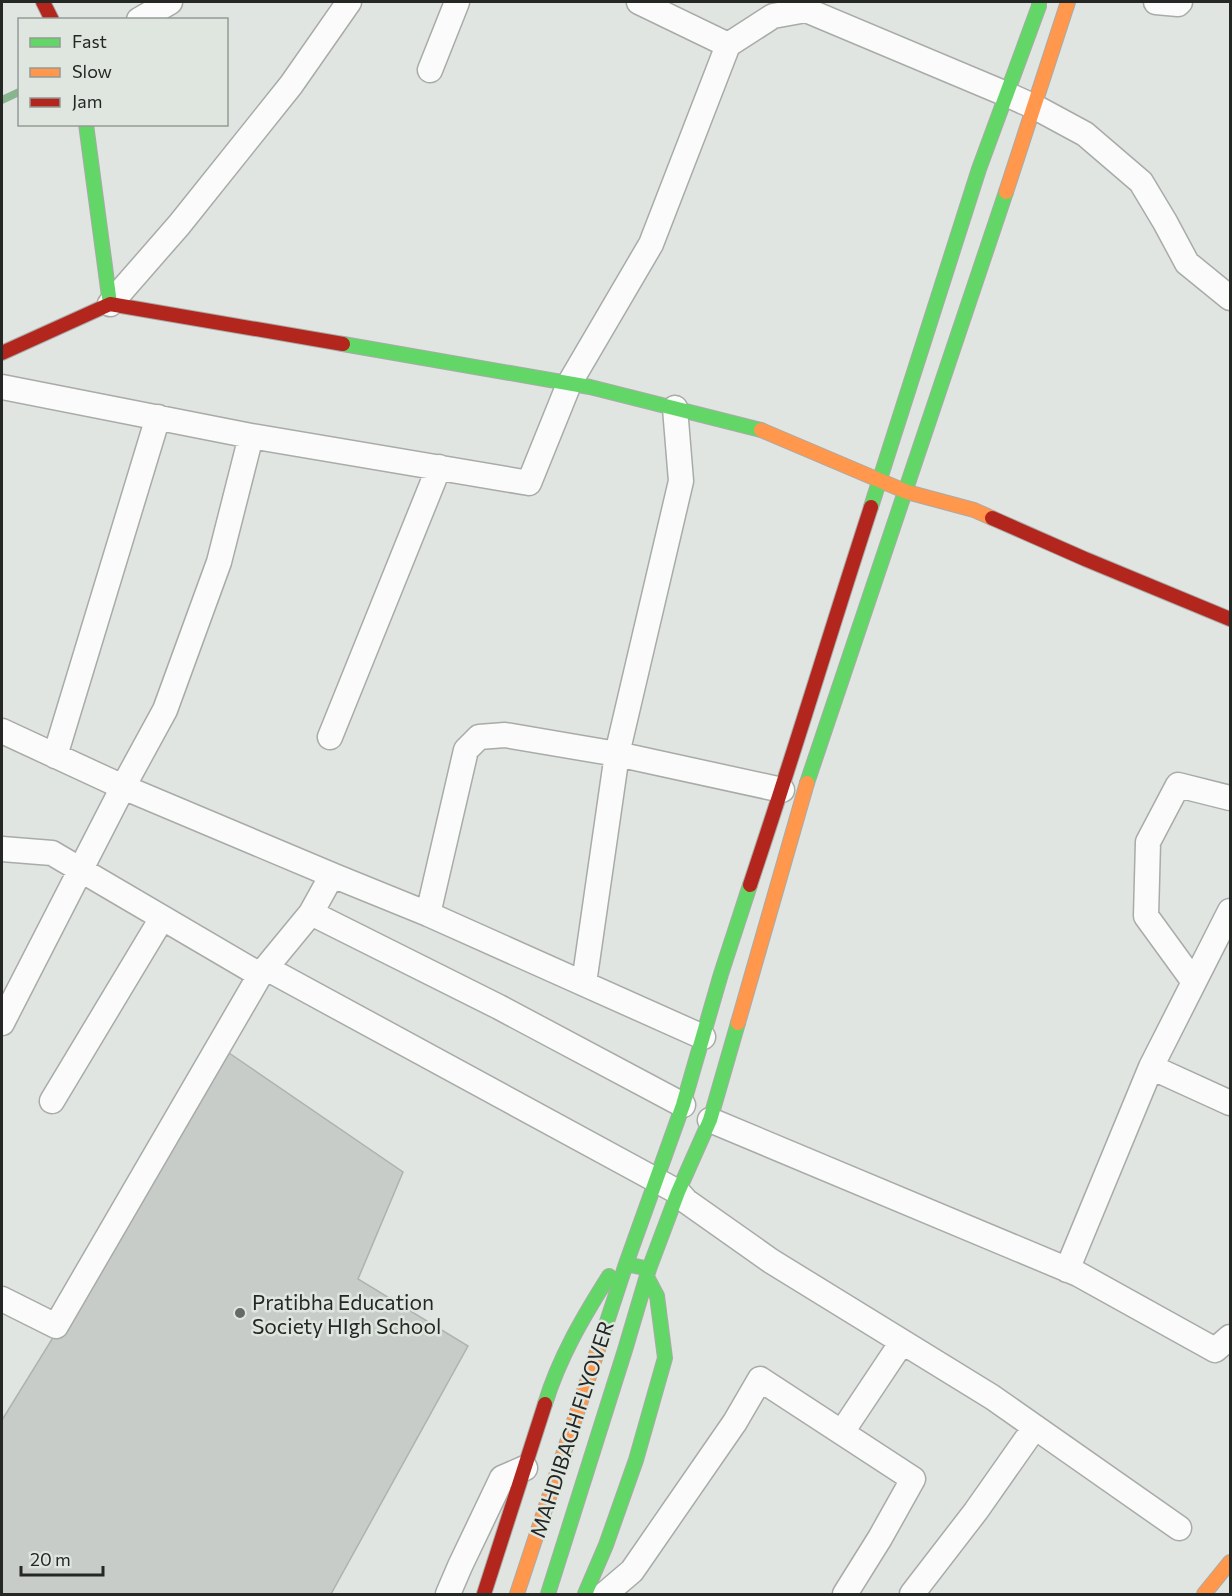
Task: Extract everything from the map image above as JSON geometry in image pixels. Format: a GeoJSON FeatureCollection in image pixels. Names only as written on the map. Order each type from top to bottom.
{"type":"FeatureCollection","features":[{"type":"Feature","properties":{"kind":"main road"},"geometry":{"type":"LineString","coordinates":[[43,2],[51,18]]}},
{"type":"Feature","properties":{"kind":"main road","name":"MAHDIBAGH FLYOVER"},"geometry":{"type":"LineString","coordinates":[[548,1594],[648,1273],[678,1192],[710,1120],[803,795],[907,492],[1068,2]]}},
{"type":"Feature","properties":{"kind":"main road","name":"MAHDIBAGH FLYOVER"},"geometry":{"type":"LineString","coordinates":[[517,1594],[626,1264],[682,1105],[721,974],[782,790],[979,169],[1040,3]]}},
{"type":"Feature","properties":{"kind":"main road"},"geometry":{"type":"LineString","coordinates":[[1059,29],[1082,8]]}},
{"type":"Feature","properties":{"kind":"main road"},"geometry":{"type":"LineString","coordinates":[[86,126],[110,304]]}},
{"type":"Feature","properties":{"kind":"main road"},"geometry":{"type":"LineString","coordinates":[[2,352],[110,304],[591,387],[758,429],[907,492],[974,510],[1230,619]]}},
{"type":"Feature","properties":{"kind":"main road"},"geometry":{"type":"LineString","coordinates":[[484,1594],[552,1381],[583,1317],[612,1270],[626,1264],[648,1273],[657,1296],[665,1358],[636,1460],[606,1545],[585,1594]]}},
{"type":"Feature","properties":{"kind":"main road"},"geometry":{"type":"LineString","coordinates":[[1204,1594],[1230,1562]]}},
{"type":"Feature","properties":{"kind":"street"},"geometry":{"type":"LineString","coordinates":[[143,18],[171,2]]}},
{"type":"Feature","properties":{"kind":"street"},"geometry":{"type":"LineString","coordinates":[[110,304],[179,225],[291,85],[349,2]]}},
{"type":"Feature","properties":{"kind":"street"},"geometry":{"type":"LineString","coordinates":[[430,70],[457,2]]}},
{"type":"Feature","properties":{"kind":"street"},"geometry":{"type":"LineString","coordinates":[[639,2],[728,45]]}},
{"type":"Feature","properties":{"kind":"street"},"geometry":{"type":"LineString","coordinates":[[1156,2],[1178,4],[1180,2]]}},
{"type":"Feature","properties":{"kind":"street"},"geometry":{"type":"LineString","coordinates":[[2,387],[251,436],[529,483],[569,384],[651,244],[728,45],[774,9],[810,6],[1035,107],[1085,134],[1141,182],[1187,263],[1230,298]]}},
{"type":"Feature","properties":{"kind":"street"},"geometry":{"type":"LineString","coordinates":[[584,983],[617,754],[681,481],[675,408]]}},
{"type":"Feature","properties":{"kind":"street"},"geometry":{"type":"LineString","coordinates":[[55,756],[158,417]]}},
{"type":"Feature","properties":{"kind":"street"},"geometry":{"type":"LineString","coordinates":[[2,1023],[165,710],[219,562],[251,436]]}},
{"type":"Feature","properties":{"kind":"street"},"geometry":{"type":"LineString","coordinates":[[330,737],[439,467]]}},
{"type":"Feature","properties":{"kind":"street"},"geometry":{"type":"LineString","coordinates":[[2,731],[123,787],[428,914],[702,1036]]}},
{"type":"Feature","properties":{"kind":"street"},"geometry":{"type":"LineString","coordinates":[[428,914],[466,750],[479,737],[505,735],[617,754],[782,790]]}},
{"type":"Feature","properties":{"kind":"street"},"geometry":{"type":"LineString","coordinates":[[1194,982],[1146,916],[1149,842],[1178,785],[1230,798]]}},
{"type":"Feature","properties":{"kind":"street"},"geometry":{"type":"LineString","coordinates":[[2,849],[52,853],[162,918],[678,1192],[686,1201],[771,1262],[992,1397],[1179,1528]]}},
{"type":"Feature","properties":{"kind":"street"},"geometry":{"type":"LineString","coordinates":[[2,1299],[56,1326],[263,972],[311,913],[332,875]]}},
{"type":"Feature","properties":{"kind":"street"},"geometry":{"type":"LineString","coordinates":[[1066,1270],[1151,1067],[1230,911]]}},
{"type":"Feature","properties":{"kind":"street"},"geometry":{"type":"LineString","coordinates":[[311,913],[499,1007],[682,1105]]}},
{"type":"Feature","properties":{"kind":"street"},"geometry":{"type":"LineString","coordinates":[[52,1101],[162,918]]}},
{"type":"Feature","properties":{"kind":"street"},"geometry":{"type":"LineString","coordinates":[[1151,1067],[1230,1102]]}},
{"type":"Feature","properties":{"kind":"street"},"geometry":{"type":"LineString","coordinates":[[710,1120],[1078,1274],[1215,1350],[1230,1337]]}},
{"type":"Feature","properties":{"kind":"street"},"geometry":{"type":"LineString","coordinates":[[842,1432],[902,1342]]}},
{"type":"Feature","properties":{"kind":"street"},"geometry":{"type":"LineString","coordinates":[[605,1594],[632,1571],[735,1422],[760,1379],[913,1479],[845,1594]]}},
{"type":"Feature","properties":{"kind":"street"},"geometry":{"type":"LineString","coordinates":[[912,1594],[1035,1427]]}},
{"type":"Feature","properties":{"kind":"street"},"geometry":{"type":"LineString","coordinates":[[448,1594],[502,1478],[525,1468]]}},
{"type":"Feature","properties":{"kind":"building","name":"Pratibha Education Society HIgh School"},"geometry":{"type":"Polygon","coordinates":[[[229,1053],[403,1172],[358,1279],[468,1346],[331,1594],[2,1594],[2,1420],[229,1053]]]}},
{"type":"Feature","properties":{"kind":"waterway"},"geometry":{"type":"LineString","coordinates":[[2,100],[18,92]]}},
{"type":"Feature","properties":{"kind":"traffic: fast"},"geometry":{"type":"LineString","coordinates":[[871,507],[979,169],[1039,2]]}},
{"type":"Feature","properties":{"kind":"traffic: fast"},"geometry":{"type":"LineString","coordinates":[[86,126],[110,304]]}},
{"type":"Feature","properties":{"kind":"traffic: fast"},"geometry":{"type":"LineString","coordinates":[[807,783],[1006,192]]}},
{"type":"Feature","properties":{"kind":"traffic: fast"},"geometry":{"type":"LineString","coordinates":[[343,344],[590,387],[761,430]]}},
{"type":"Feature","properties":{"kind":"traffic: fast"},"geometry":{"type":"LineString","coordinates":[[598,1349],[683,1105],[721,974],[750,885]]}},
{"type":"Feature","properties":{"kind":"traffic: fast"},"geometry":{"type":"LineString","coordinates":[[548,1594],[649,1269],[678,1192],[710,1120],[738,1023]]}},
{"type":"Feature","properties":{"kind":"traffic: fast"},"geometry":{"type":"LineString","coordinates":[[626,1264],[649,1269]]}},
{"type":"Feature","properties":{"kind":"traffic: fast"},"geometry":{"type":"LineString","coordinates":[[545,1404],[572,1338],[609,1276]]}},
{"type":"Feature","properties":{"kind":"traffic: fast"},"geometry":{"type":"LineString","coordinates":[[585,1594],[606,1545],[636,1460],[665,1358],[657,1296],[647,1277]]}},
{"type":"Feature","properties":{"kind":"traffic: slow"},"geometry":{"type":"LineString","coordinates":[[1006,192],[1068,2]]}},
{"type":"Feature","properties":{"kind":"traffic: slow"},"geometry":{"type":"LineString","coordinates":[[761,430],[907,492],[974,510],[992,518]]}},
{"type":"Feature","properties":{"kind":"traffic: slow"},"geometry":{"type":"LineString","coordinates":[[738,1023],[807,783]]}},
{"type":"Feature","properties":{"kind":"traffic: slow"},"geometry":{"type":"LineString","coordinates":[[517,1594],[598,1349]]}},
{"type":"Feature","properties":{"kind":"traffic: slow"},"geometry":{"type":"LineString","coordinates":[[1204,1594],[1230,1562]]}},
{"type":"Feature","properties":{"kind":"traffic: jam"},"geometry":{"type":"LineString","coordinates":[[43,2],[51,18]]}},
{"type":"Feature","properties":{"kind":"traffic: jam"},"geometry":{"type":"LineString","coordinates":[[2,353],[110,304],[343,344]]}},
{"type":"Feature","properties":{"kind":"traffic: jam"},"geometry":{"type":"LineString","coordinates":[[750,885],[871,507]]}},
{"type":"Feature","properties":{"kind":"traffic: jam"},"geometry":{"type":"LineString","coordinates":[[992,518],[1230,619]]}},
{"type":"Feature","properties":{"kind":"traffic: jam"},"geometry":{"type":"LineString","coordinates":[[484,1594],[545,1404]]}},
{"type":"Feature","properties":{"kind":"place","name":"Pratibha Education Society HIgh School"},"geometry":{"type":"Point","coordinates":[240,1313]}}]}
